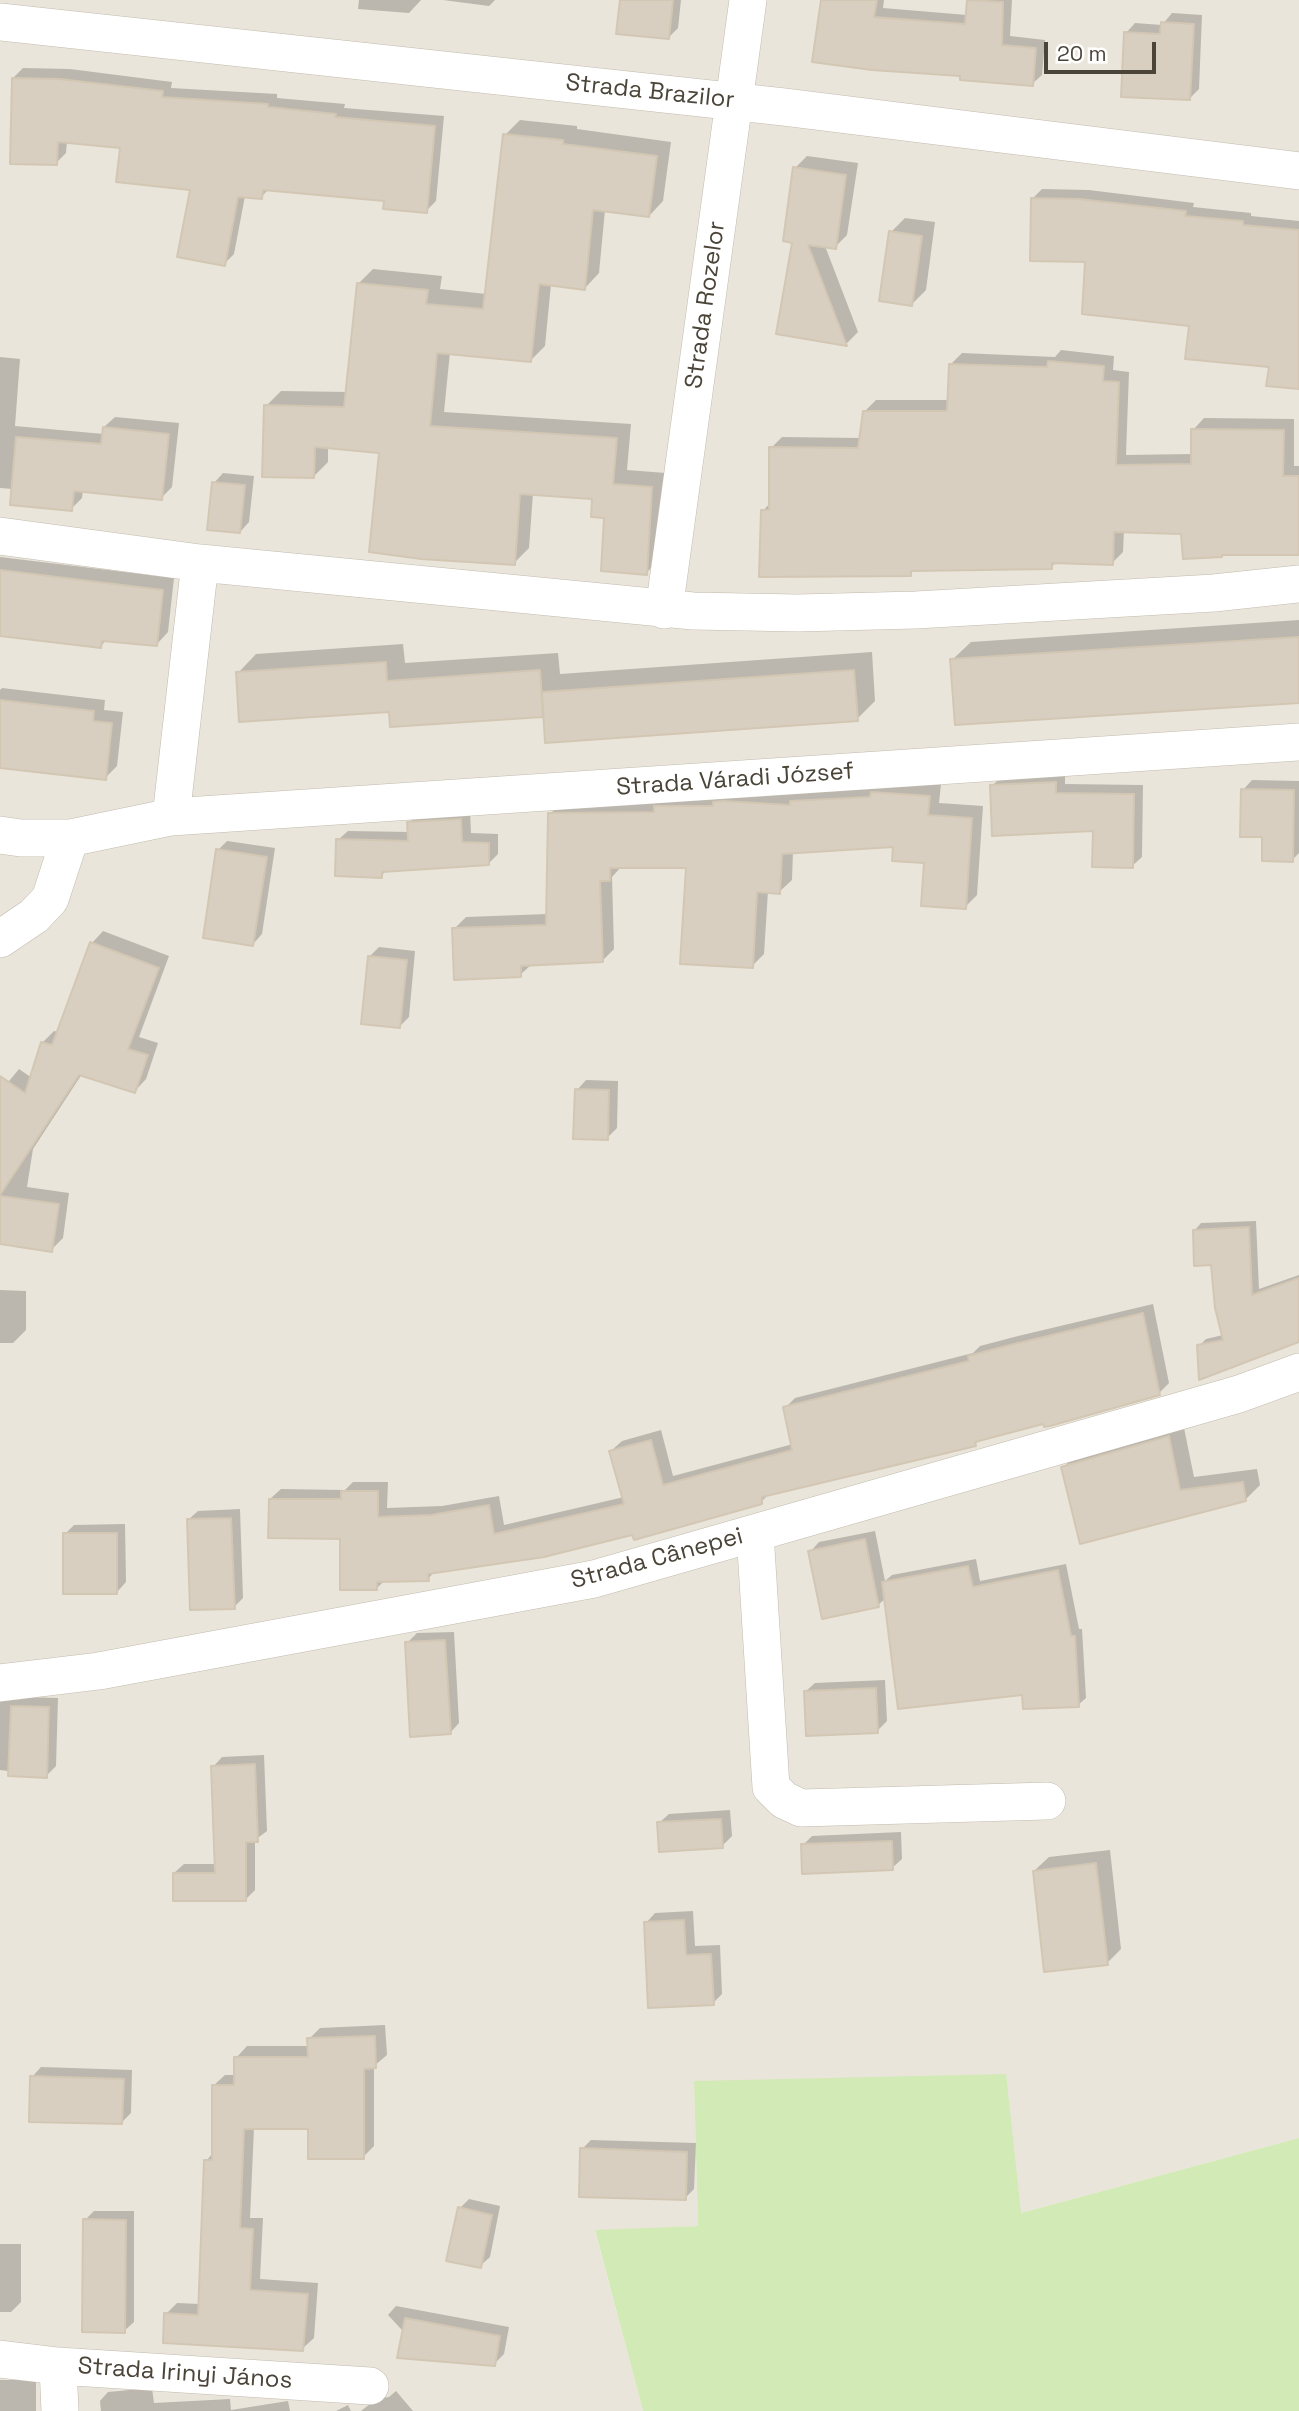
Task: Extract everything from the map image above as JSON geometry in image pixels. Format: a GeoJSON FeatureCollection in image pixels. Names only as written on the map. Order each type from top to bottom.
{"type":"FeatureCollection","features":[{"type":"Feature","properties":{"kind":"street","name":"Strada Rozelor"},"geometry":{"type":"LineString","coordinates":[[664,610],[748,0]]}},
{"type":"Feature","properties":{"kind":"street","name":"Strada Brazilor"},"geometry":{"type":"LineString","coordinates":[[0,22],[734,102],[1299,171]]}},
{"type":"Feature","properties":{"kind":"street"},"geometry":{"type":"LineString","coordinates":[[0,536],[200,563],[664,610],[798,613],[902,610],[1214,593],[1299,584]]}},
{"type":"Feature","properties":{"kind":"street"},"geometry":{"type":"LineString","coordinates":[[171,817],[200,563]]}},
{"type":"Feature","properties":{"kind":"street","name":"Strada Váradi József"},"geometry":{"type":"LineString","coordinates":[[0,835],[70,838],[171,817],[1299,742]]}},
{"type":"Feature","properties":{"kind":"street"},"geometry":{"type":"LineString","coordinates":[[0,939],[34,916],[50,898],[70,838]]}},
{"type":"Feature","properties":{"kind":"street","name":"Strada Cânepei"},"geometry":{"type":"LineString","coordinates":[[0,1683],[99,1671],[594,1579],[1239,1394],[1299,1371]]}},
{"type":"Feature","properties":{"kind":"street"},"geometry":{"type":"LineString","coordinates":[[755,1533],[771,1787],[784,1800],[801,1808],[1046,1801]]}},
{"type":"Feature","properties":{"kind":"street","name":"Strada Irinyi János"},"geometry":{"type":"LineString","coordinates":[[0,2359],[58,2366],[370,2386]]}},
{"type":"Feature","properties":{"kind":"street"},"geometry":{"type":"LineString","coordinates":[[58,2366],[60,2411]]}},
{"type":"Feature","properties":{"kind":"shaded area"},"geometry":{"type":"Polygon","coordinates":[[[0,0],[1299,0],[1299,2138],[1021,2213],[694,2081],[698,2226],[595,2231],[643,2411],[0,2411],[0,0]]]}},
{"type":"Feature","properties":{"kind":"green space"},"geometry":{"type":"Polygon","coordinates":[[[1006,2074],[1021,2213],[1299,2138],[1299,2411],[643,2411],[595,2230],[698,2226],[694,2081],[1006,2074]]]}},
{"type":"Feature","properties":{"kind":"building"},"geometry":{"type":"Polygon","coordinates":[[[620,0],[673,0],[669,39],[616,34],[620,0]]]}},
{"type":"Feature","properties":{"kind":"building"},"geometry":{"type":"Polygon","coordinates":[[[821,0],[877,0],[874,17],[965,24],[967,0],[1003,2],[1002,45],[1036,48],[1033,86],[812,62],[821,0]]]}},
{"type":"Feature","properties":{"kind":"building"},"geometry":{"type":"Polygon","coordinates":[[[1161,22],[1194,24],[1190,100],[1121,97],[1124,32],[1160,34],[1161,22]]]}},
{"type":"Feature","properties":{"kind":"building"},"geometry":{"type":"Polygon","coordinates":[[[12,78],[59,79],[163,91],[162,97],[268,104],[268,107],[336,114],[335,117],[435,126],[427,213],[383,209],[384,201],[263,190],[262,199],[238,197],[225,266],[177,257],[190,190],[116,182],[120,148],[58,142],[57,165],[10,164],[12,78]]]}},
{"type":"Feature","properties":{"kind":"building"},"geometry":{"type":"Polygon","coordinates":[[[503,134],[563,140],[563,144],[657,156],[649,217],[593,210],[585,290],[539,284],[531,362],[437,353],[430,426],[617,438],[613,484],[652,487],[647,575],[601,571],[604,518],[591,517],[592,499],[520,494],[515,565],[421,559],[369,552],[379,453],[315,447],[314,478],[262,477],[264,405],[344,407],[357,283],[428,290],[426,304],[483,309],[503,134]]]}},
{"type":"Feature","properties":{"kind":"building"},"geometry":{"type":"Polygon","coordinates":[[[793,167],[846,175],[836,249],[808,245],[847,346],[776,334],[792,243],[783,241],[793,167]]]}},
{"type":"Feature","properties":{"kind":"building"},"geometry":{"type":"Polygon","coordinates":[[[1031,198],[1079,199],[1186,211],[1185,216],[1243,221],[1243,225],[1299,230],[1299,389],[1266,386],[1269,367],[1185,359],[1189,326],[1082,314],[1085,262],[1030,261],[1031,198]]]}},
{"type":"Feature","properties":{"kind":"building"},"geometry":{"type":"Polygon","coordinates":[[[889,231],[922,236],[912,306],[879,301],[889,231]]]}},
{"type":"Feature","properties":{"kind":"building"},"geometry":{"type":"Polygon","coordinates":[[[1048,361],[1104,366],[1103,381],[1119,382],[1116,465],[1191,464],[1191,429],[1284,430],[1283,476],[1299,476],[1299,555],[1222,555],[1183,559],[1181,534],[1114,532],[1113,565],[1052,563],[1052,569],[911,571],[911,576],[759,577],[761,510],[769,510],[769,447],[858,448],[863,411],[947,411],[949,364],[1047,367],[1048,361]]]}},
{"type":"Feature","properties":{"kind":"building"},"geometry":{"type":"Polygon","coordinates":[[[103,427],[169,434],[162,500],[74,491],[72,511],[10,505],[16,437],[101,444],[103,427]]]}},
{"type":"Feature","properties":{"kind":"building"},"geometry":{"type":"Polygon","coordinates":[[[212,482],[245,485],[240,533],[207,530],[212,482]]]}},
{"type":"Feature","properties":{"kind":"building"},"geometry":{"type":"Polygon","coordinates":[[[0,570],[163,590],[157,646],[102,641],[101,648],[0,636],[0,570]]]}},
{"type":"Feature","properties":{"kind":"building"},"geometry":{"type":"Polygon","coordinates":[[[1299,637],[1299,703],[955,725],[950,659],[1299,637]]]}},
{"type":"Feature","properties":{"kind":"building"},"geometry":{"type":"Polygon","coordinates":[[[386,662],[387,681],[540,670],[543,717],[390,727],[389,712],[239,722],[236,672],[386,662]]]}},
{"type":"Feature","properties":{"kind":"building"},"geometry":{"type":"Polygon","coordinates":[[[854,670],[858,721],[545,743],[542,692],[854,670]]]}},
{"type":"Feature","properties":{"kind":"building"},"geometry":{"type":"Polygon","coordinates":[[[0,700],[94,711],[93,721],[112,723],[106,780],[0,768],[0,700]]]}},
{"type":"Feature","properties":{"kind":"building"},"geometry":{"type":"Polygon","coordinates":[[[1056,782],[1056,793],[1134,794],[1133,868],[1092,867],[1093,831],[992,836],[990,785],[1056,782]]]}},
{"type":"Feature","properties":{"kind":"building"},"geometry":{"type":"Polygon","coordinates":[[[1241,789],[1294,790],[1293,862],[1262,861],[1262,837],[1240,837],[1241,789]]]}},
{"type":"Feature","properties":{"kind":"building"},"geometry":{"type":"Polygon","coordinates":[[[871,792],[930,796],[928,815],[972,818],[966,909],[921,906],[924,863],[892,861],[893,847],[782,854],[780,894],[757,892],[753,968],[680,964],[686,868],[610,868],[610,881],[600,881],[603,962],[521,966],[521,977],[454,980],[452,928],[546,925],[548,813],[654,812],[654,806],[713,806],[713,802],[723,801],[790,805],[790,801],[870,797],[871,792]]]}},
{"type":"Feature","properties":{"kind":"building"},"geometry":{"type":"Polygon","coordinates":[[[461,819],[462,842],[489,843],[489,865],[382,872],[382,878],[335,876],[336,839],[408,841],[407,822],[461,819]]]}},
{"type":"Feature","properties":{"kind":"building"},"geometry":{"type":"Polygon","coordinates":[[[216,849],[267,857],[253,946],[203,938],[216,849]]]}},
{"type":"Feature","properties":{"kind":"building"},"geometry":{"type":"Polygon","coordinates":[[[90,942],[159,968],[128,1049],[148,1055],[135,1093],[79,1075],[0,1195],[0,1076],[25,1093],[41,1042],[52,1045],[90,942]]]}},
{"type":"Feature","properties":{"kind":"building"},"geometry":{"type":"Polygon","coordinates":[[[368,956],[407,960],[400,1028],[361,1024],[368,956]]]}},
{"type":"Feature","properties":{"kind":"building"},"geometry":{"type":"Polygon","coordinates":[[[575,1089],[609,1090],[608,1140],[573,1139],[575,1089]]]}},
{"type":"Feature","properties":{"kind":"building"},"geometry":{"type":"Polygon","coordinates":[[[0,1196],[59,1204],[52,1252],[0,1244],[0,1196]]]}},
{"type":"Feature","properties":{"kind":"building"},"geometry":{"type":"Polygon","coordinates":[[[1249,1227],[1252,1295],[1299,1278],[1299,1342],[1199,1380],[1197,1345],[1223,1340],[1215,1308],[1211,1265],[1194,1266],[1193,1230],[1249,1227]]]}},
{"type":"Feature","properties":{"kind":"building"},"geometry":{"type":"Polygon","coordinates":[[[1143,1313],[1160,1395],[1050,1426],[1044,1427],[1043,1424],[975,1442],[976,1446],[762,1497],[762,1504],[634,1540],[632,1535],[544,1557],[428,1574],[429,1581],[377,1582],[377,1590],[340,1590],[340,1539],[268,1538],[269,1499],[341,1499],[341,1491],[378,1491],[378,1517],[431,1515],[489,1505],[494,1534],[624,1504],[609,1451],[651,1440],[663,1485],[792,1450],[783,1407],[969,1361],[968,1356],[1006,1346],[1143,1313]]]}},
{"type":"Feature","properties":{"kind":"building"},"geometry":{"type":"Polygon","coordinates":[[[1169,1436],[1180,1490],[1243,1482],[1246,1501],[1080,1544],[1061,1467],[1169,1436]]]}},
{"type":"Feature","properties":{"kind":"building"},"geometry":{"type":"Polygon","coordinates":[[[231,1518],[235,1609],[190,1610],[187,1519],[231,1518]]]}},
{"type":"Feature","properties":{"kind":"building"},"geometry":{"type":"Polygon","coordinates":[[[63,1533],[117,1533],[117,1594],[63,1594],[63,1533]]]}},
{"type":"Feature","properties":{"kind":"building"},"geometry":{"type":"Polygon","coordinates":[[[865,1539],[879,1607],[822,1619],[808,1551],[865,1539]]]}},
{"type":"Feature","properties":{"kind":"building"},"geometry":{"type":"Polygon","coordinates":[[[968,1566],[973,1587],[1058,1570],[1071,1636],[1075,1636],[1079,1707],[1023,1709],[1022,1695],[898,1709],[882,1582],[968,1566]]]}},
{"type":"Feature","properties":{"kind":"building"},"geometry":{"type":"Polygon","coordinates":[[[445,1640],[451,1734],[410,1737],[405,1642],[445,1640]]]}},
{"type":"Feature","properties":{"kind":"building"},"geometry":{"type":"Polygon","coordinates":[[[876,1688],[878,1733],[806,1736],[804,1691],[876,1688]]]}},
{"type":"Feature","properties":{"kind":"building"},"geometry":{"type":"Polygon","coordinates":[[[11,1706],[49,1707],[47,1778],[8,1776],[11,1706]]]}},
{"type":"Feature","properties":{"kind":"building"},"geometry":{"type":"Polygon","coordinates":[[[255,1764],[258,1842],[246,1842],[246,1901],[173,1901],[173,1873],[215,1873],[211,1766],[255,1764]]]}},
{"type":"Feature","properties":{"kind":"building"},"geometry":{"type":"Polygon","coordinates":[[[721,1819],[723,1848],[659,1852],[657,1822],[721,1819]]]}},
{"type":"Feature","properties":{"kind":"building"},"geometry":{"type":"Polygon","coordinates":[[[892,1841],[893,1870],[802,1874],[801,1844],[892,1841]]]}},
{"type":"Feature","properties":{"kind":"building"},"geometry":{"type":"Polygon","coordinates":[[[1096,1863],[1108,1965],[1044,1972],[1033,1871],[1096,1863]]]}},
{"type":"Feature","properties":{"kind":"building"},"geometry":{"type":"Polygon","coordinates":[[[684,1920],[686,1955],[711,1954],[714,2005],[648,2008],[644,1922],[684,1920]]]}},
{"type":"Feature","properties":{"kind":"building"},"geometry":{"type":"Polygon","coordinates":[[[375,2036],[376,2068],[364,2069],[364,2159],[308,2159],[308,2129],[244,2129],[240,2228],[253,2229],[250,2290],[308,2294],[303,2351],[163,2343],[164,2313],[198,2315],[204,2160],[212,2160],[212,2085],[234,2085],[234,2057],[308,2057],[307,2038],[375,2036]]]}},
{"type":"Feature","properties":{"kind":"building"},"geometry":{"type":"Polygon","coordinates":[[[30,2076],[124,2079],[122,2124],[29,2122],[30,2076]]]}},
{"type":"Feature","properties":{"kind":"building"},"geometry":{"type":"Polygon","coordinates":[[[580,2148],[687,2152],[686,2200],[579,2197],[580,2148]]]}},
{"type":"Feature","properties":{"kind":"building"},"geometry":{"type":"Polygon","coordinates":[[[458,2207],[492,2215],[481,2268],[446,2261],[458,2207]]]}},
{"type":"Feature","properties":{"kind":"building"},"geometry":{"type":"Polygon","coordinates":[[[83,2219],[126,2220],[125,2333],[82,2332],[83,2219]]]}},
{"type":"Feature","properties":{"kind":"building"},"geometry":{"type":"Polygon","coordinates":[[[405,2318],[500,2336],[495,2366],[397,2358],[405,2318]]]}}]}
